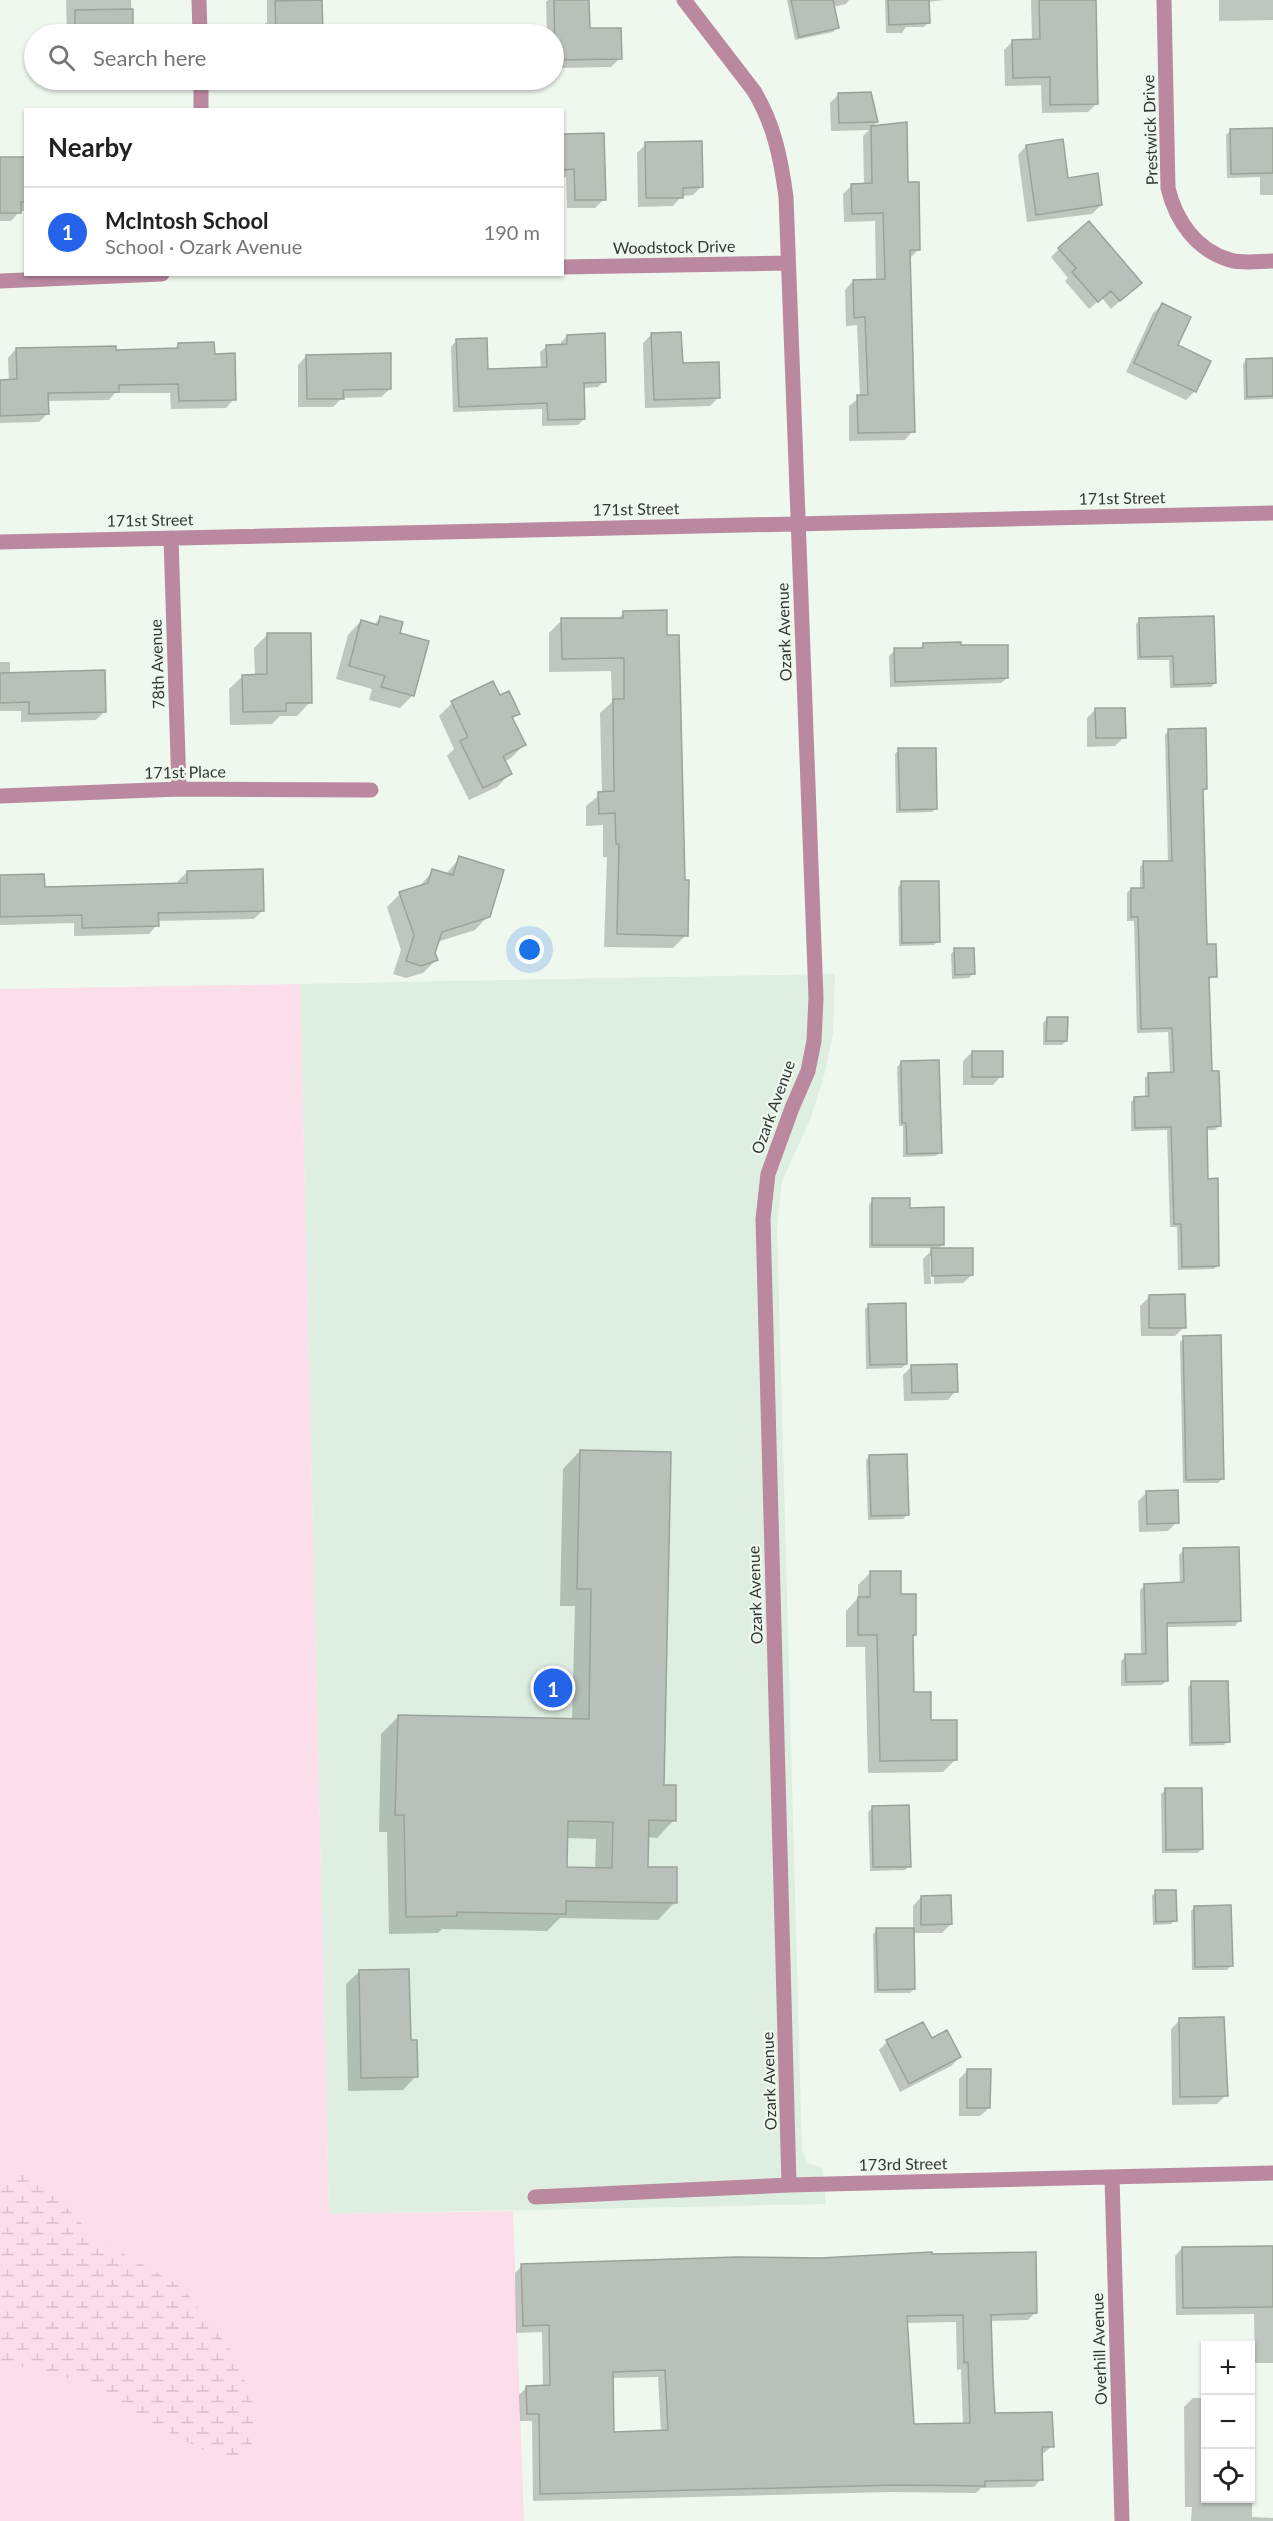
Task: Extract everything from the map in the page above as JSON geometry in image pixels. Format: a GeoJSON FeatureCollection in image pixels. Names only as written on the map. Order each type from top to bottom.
{"type":"FeatureCollection","features":[{"type":"Feature","properties":{"kind":"street"},"geometry":{"type":"LineString","coordinates":[[199,0],[200,24]]}},
{"type":"Feature","properties":{"kind":"street","name":"Ozark Avenue"},"geometry":{"type":"LineString","coordinates":[[684,0],[754,91],[771,125],[782,163],[786,197],[816,998],[814,1041],[808,1071],[768,1174],[763,1219],[789,2185]]}},
{"type":"Feature","properties":{"kind":"street","name":"Prestwick Drive"},"geometry":{"type":"LineString","coordinates":[[1164,0],[1168,188],[1172,201],[1182,224],[1194,238],[1214,253],[1232,261],[1273,261]]}},
{"type":"Feature","properties":{"kind":"street"},"geometry":{"type":"LineString","coordinates":[[201,90],[201,108]]}},
{"type":"Feature","properties":{"kind":"street","name":"Woodstock Drive"},"geometry":{"type":"LineString","coordinates":[[564,267],[787,263]]}},
{"type":"Feature","properties":{"kind":"street"},"geometry":{"type":"LineString","coordinates":[[0,281],[116,276]]}},
{"type":"Feature","properties":{"kind":"street","name":"171st Street"},"geometry":{"type":"LineString","coordinates":[[0,542],[1273,513]]}},
{"type":"Feature","properties":{"kind":"street","name":"78th Avenue"},"geometry":{"type":"LineString","coordinates":[[171,538],[179,789]]}},
{"type":"Feature","properties":{"kind":"street","name":"171st Place"},"geometry":{"type":"LineString","coordinates":[[0,796],[179,789],[371,790]]}},
{"type":"Feature","properties":{"kind":"street","name":"173rd Street"},"geometry":{"type":"LineString","coordinates":[[535,2197],[789,2185],[1273,2173]]}},
{"type":"Feature","properties":{"kind":"street","name":"Overhill Avenue"},"geometry":{"type":"LineString","coordinates":[[1112,2176],[1122,2521]]}},
{"type":"Feature","properties":{"kind":"shaded area"},"geometry":{"type":"Polygon","coordinates":[[[835,974],[833,1034],[824,1076],[810,1120],[782,1181],[777,1225],[802,2151],[808,2163],[822,2168],[826,2204],[329,2214],[300,984],[835,974]]]}},
{"type":"Feature","properties":{"kind":"green space"},"geometry":{"type":"Polygon","coordinates":[[[300,984],[329,2214],[513,2211],[524,2521],[0,2521],[0,989],[300,984]]]}},
{"type":"Feature","properties":{"kind":"green space"},"geometry":{"type":"Polygon","coordinates":[[[0,2173],[35,2173],[94,2237],[182,2287],[234,2354],[254,2406],[251,2453],[224,2460],[177,2437],[84,2382],[0,2362],[0,2173]]]}},
{"type":"Feature","properties":{"kind":"building"},"geometry":{"type":"Polygon","coordinates":[[[322,0],[323,24],[276,24],[275,1],[322,0]]]}},
{"type":"Feature","properties":{"kind":"building"},"geometry":{"type":"Polygon","coordinates":[[[554,0],[589,0],[590,28],[621,28],[622,59],[564,60],[564,24],[554,24],[554,0]]]}},
{"type":"Feature","properties":{"kind":"building"},"geometry":{"type":"Polygon","coordinates":[[[791,0],[833,0],[839,28],[799,37],[791,0]]]}},
{"type":"Feature","properties":{"kind":"building"},"geometry":{"type":"Polygon","coordinates":[[[888,0],[929,0],[930,23],[889,25],[888,0]]]}},
{"type":"Feature","properties":{"kind":"building"},"geometry":{"type":"Polygon","coordinates":[[[1039,0],[1096,0],[1098,104],[1050,105],[1050,77],[1013,78],[1012,40],[1040,39],[1039,0]]]}},
{"type":"Feature","properties":{"kind":"building"},"geometry":{"type":"Polygon","coordinates":[[[133,9],[133,24],[75,24],[75,10],[133,9]]]}},
{"type":"Feature","properties":{"kind":"building"},"geometry":{"type":"Polygon","coordinates":[[[871,92],[878,122],[839,123],[838,93],[871,92]]]}},
{"type":"Feature","properties":{"kind":"building"},"geometry":{"type":"Polygon","coordinates":[[[907,122],[908,182],[919,182],[920,250],[910,250],[915,432],[858,433],[857,395],[868,395],[865,317],[854,318],[853,280],[885,279],[883,213],[852,214],[851,184],[872,183],[871,126],[907,122]]]}},
{"type":"Feature","properties":{"kind":"building"},"geometry":{"type":"Polygon","coordinates":[[[1273,128],[1273,173],[1231,174],[1230,129],[1273,128]]]}},
{"type":"Feature","properties":{"kind":"building"},"geometry":{"type":"Polygon","coordinates":[[[604,133],[606,200],[575,200],[574,169],[564,170],[564,134],[604,133]]]}},
{"type":"Feature","properties":{"kind":"building"},"geometry":{"type":"Polygon","coordinates":[[[1063,139],[1068,178],[1098,173],[1102,205],[1036,215],[1026,145],[1063,139]]]}},
{"type":"Feature","properties":{"kind":"building"},"geometry":{"type":"Polygon","coordinates":[[[702,141],[703,187],[683,188],[683,198],[646,198],[645,142],[702,141]]]}},
{"type":"Feature","properties":{"kind":"building"},"geometry":{"type":"Polygon","coordinates":[[[0,157],[24,157],[24,202],[21,202],[21,213],[0,213],[0,157]]]}},
{"type":"Feature","properties":{"kind":"building"},"geometry":{"type":"Polygon","coordinates":[[[1089,221],[1142,283],[1120,301],[1111,291],[1098,302],[1072,272],[1076,268],[1058,248],[1089,221]]]}},
{"type":"Feature","properties":{"kind":"building"},"geometry":{"type":"Polygon","coordinates":[[[1162,303],[1191,317],[1178,345],[1211,361],[1196,392],[1134,363],[1162,303]]]}},
{"type":"Feature","properties":{"kind":"building"},"geometry":{"type":"Polygon","coordinates":[[[681,332],[683,363],[719,362],[720,398],[654,400],[651,333],[681,332]]]}},
{"type":"Feature","properties":{"kind":"building"},"geometry":{"type":"Polygon","coordinates":[[[605,333],[606,382],[584,383],[585,419],[548,420],[547,403],[459,407],[456,339],[487,338],[488,369],[547,367],[546,345],[567,344],[567,335],[605,333]]]}},
{"type":"Feature","properties":{"kind":"building"},"geometry":{"type":"Polygon","coordinates":[[[214,342],[215,354],[235,353],[236,400],[179,401],[178,384],[119,385],[119,392],[48,393],[49,414],[0,416],[0,380],[17,379],[16,348],[116,346],[116,350],[178,348],[178,343],[214,342]]]}},
{"type":"Feature","properties":{"kind":"building"},"geometry":{"type":"Polygon","coordinates":[[[391,353],[391,389],[343,390],[344,399],[307,399],[306,355],[391,353]]]}},
{"type":"Feature","properties":{"kind":"building"},"geometry":{"type":"Polygon","coordinates":[[[1273,358],[1273,396],[1247,397],[1246,359],[1273,358]]]}},
{"type":"Feature","properties":{"kind":"building"},"geometry":{"type":"Polygon","coordinates":[[[667,610],[667,635],[679,635],[685,880],[689,880],[688,936],[617,934],[619,844],[616,844],[615,813],[599,814],[598,792],[614,791],[613,699],[624,699],[624,658],[562,659],[561,618],[623,618],[623,611],[667,610]]]}},
{"type":"Feature","properties":{"kind":"building"},"geometry":{"type":"Polygon","coordinates":[[[380,616],[403,622],[400,633],[429,641],[414,696],[381,687],[385,676],[349,666],[361,620],[378,625],[380,616]]]}},
{"type":"Feature","properties":{"kind":"building"},"geometry":{"type":"Polygon","coordinates":[[[1214,616],[1216,683],[1174,685],[1173,656],[1140,657],[1139,618],[1214,616]]]}},
{"type":"Feature","properties":{"kind":"building"},"geometry":{"type":"Polygon","coordinates":[[[267,633],[311,633],[312,703],[286,703],[286,711],[243,712],[242,675],[267,674],[267,633]]]}},
{"type":"Feature","properties":{"kind":"building"},"geometry":{"type":"Polygon","coordinates":[[[961,642],[961,645],[1008,645],[1008,678],[895,682],[894,648],[923,648],[923,643],[961,642]]]}},
{"type":"Feature","properties":{"kind":"building"},"geometry":{"type":"Polygon","coordinates":[[[105,670],[106,712],[29,714],[29,702],[0,703],[0,673],[105,670]]]}},
{"type":"Feature","properties":{"kind":"building"},"geometry":{"type":"Polygon","coordinates":[[[493,681],[500,695],[509,691],[520,714],[512,717],[526,745],[503,756],[512,774],[483,788],[460,741],[468,737],[451,701],[493,681]]]}},
{"type":"Feature","properties":{"kind":"building"},"geometry":{"type":"Polygon","coordinates":[[[1095,708],[1125,708],[1126,738],[1096,738],[1095,708]]]}},
{"type":"Feature","properties":{"kind":"building"},"geometry":{"type":"Polygon","coordinates":[[[1206,728],[1207,789],[1203,789],[1207,944],[1216,944],[1217,977],[1209,977],[1212,1071],[1219,1071],[1221,1126],[1207,1127],[1208,1179],[1218,1178],[1219,1266],[1182,1267],[1181,1224],[1174,1224],[1171,1127],[1135,1128],[1134,1097],[1149,1096],[1148,1073],[1174,1072],[1172,1028],[1141,1029],[1138,917],[1131,917],[1131,888],[1144,888],[1143,861],[1172,861],[1168,729],[1206,728]]]}},
{"type":"Feature","properties":{"kind":"building"},"geometry":{"type":"Polygon","coordinates":[[[898,748],[936,748],[937,809],[900,810],[898,748]]]}},
{"type":"Feature","properties":{"kind":"building"},"geometry":{"type":"Polygon","coordinates":[[[459,856],[504,870],[490,917],[442,932],[435,953],[438,960],[421,966],[406,961],[414,935],[399,892],[428,883],[432,869],[453,875],[459,856]]]}},
{"type":"Feature","properties":{"kind":"building"},"geometry":{"type":"Polygon","coordinates":[[[263,869],[264,911],[158,913],[159,926],[82,928],[82,915],[0,917],[0,875],[44,874],[45,887],[187,883],[187,871],[263,869]]]}},
{"type":"Feature","properties":{"kind":"building"},"geometry":{"type":"Polygon","coordinates":[[[901,881],[939,881],[940,942],[902,943],[901,881]]]}},
{"type":"Feature","properties":{"kind":"building"},"geometry":{"type":"Polygon","coordinates":[[[954,948],[974,948],[975,974],[955,975],[954,948]]]}},
{"type":"Feature","properties":{"kind":"building"},"geometry":{"type":"Polygon","coordinates":[[[1047,1017],[1068,1017],[1067,1041],[1046,1041],[1047,1017]]]}},
{"type":"Feature","properties":{"kind":"building"},"geometry":{"type":"Polygon","coordinates":[[[972,1051],[1003,1051],[1003,1077],[972,1077],[972,1051]]]}},
{"type":"Feature","properties":{"kind":"building"},"geometry":{"type":"Polygon","coordinates":[[[939,1060],[942,1153],[907,1154],[906,1123],[902,1123],[901,1061],[939,1060]]]}},
{"type":"Feature","properties":{"kind":"building"},"geometry":{"type":"Polygon","coordinates":[[[872,1198],[910,1198],[910,1208],[944,1207],[944,1245],[872,1245],[872,1198]]]}},
{"type":"Feature","properties":{"kind":"building"},"geometry":{"type":"Polygon","coordinates":[[[931,1248],[973,1248],[973,1275],[932,1276],[931,1248]]]}},
{"type":"Feature","properties":{"kind":"building"},"geometry":{"type":"Polygon","coordinates":[[[1185,1294],[1186,1328],[1149,1328],[1149,1295],[1185,1294]]]}},
{"type":"Feature","properties":{"kind":"building"},"geometry":{"type":"Polygon","coordinates":[[[906,1303],[907,1364],[870,1365],[868,1304],[906,1303]]]}},
{"type":"Feature","properties":{"kind":"building"},"geometry":{"type":"Polygon","coordinates":[[[1221,1335],[1224,1479],[1186,1480],[1183,1336],[1221,1335]]]}},
{"type":"Feature","properties":{"kind":"building"},"geometry":{"type":"Polygon","coordinates":[[[957,1364],[958,1392],[912,1393],[911,1365],[957,1364]]]}},
{"type":"Feature","properties":{"kind":"building"},"geometry":{"type":"Polygon","coordinates":[[[580,1450],[671,1452],[664,1785],[676,1785],[676,1821],[649,1820],[648,1867],[677,1867],[677,1903],[566,1901],[566,1914],[457,1912],[457,1916],[406,1917],[404,1815],[395,1815],[398,1715],[589,1719],[591,1589],[577,1589],[580,1450]],[[568,1821],[567,1867],[612,1868],[613,1822],[568,1821]]]}},
{"type":"Feature","properties":{"kind":"building"},"geometry":{"type":"Polygon","coordinates":[[[907,1454],[909,1515],[871,1516],[869,1455],[907,1454]]]}},
{"type":"Feature","properties":{"kind":"building"},"geometry":{"type":"Polygon","coordinates":[[[1178,1490],[1179,1523],[1147,1524],[1146,1491],[1178,1490]]]}},
{"type":"Feature","properties":{"kind":"building"},"geometry":{"type":"Polygon","coordinates":[[[1239,1547],[1241,1621],[1167,1623],[1168,1681],[1126,1682],[1125,1654],[1146,1654],[1144,1584],[1184,1582],[1183,1548],[1239,1547]]]}},
{"type":"Feature","properties":{"kind":"building"},"geometry":{"type":"Polygon","coordinates":[[[870,1571],[901,1571],[901,1594],[916,1594],[916,1635],[913,1635],[914,1692],[931,1692],[931,1720],[957,1720],[957,1760],[880,1761],[877,1635],[858,1635],[858,1597],[870,1597],[870,1571]]]}},
{"type":"Feature","properties":{"kind":"building"},"geometry":{"type":"Polygon","coordinates":[[[1191,1681],[1228,1681],[1230,1742],[1192,1743],[1191,1681]]]}},
{"type":"Feature","properties":{"kind":"building"},"geometry":{"type":"Polygon","coordinates":[[[1165,1788],[1202,1788],[1203,1849],[1166,1850],[1165,1788]]]}},
{"type":"Feature","properties":{"kind":"building"},"geometry":{"type":"Polygon","coordinates":[[[909,1805],[911,1867],[873,1867],[872,1806],[909,1805]]]}},
{"type":"Feature","properties":{"kind":"building"},"geometry":{"type":"Polygon","coordinates":[[[1155,1890],[1176,1890],[1177,1921],[1156,1922],[1155,1890]]]}},
{"type":"Feature","properties":{"kind":"building"},"geometry":{"type":"Polygon","coordinates":[[[951,1895],[952,1924],[921,1925],[921,1896],[951,1895]]]}},
{"type":"Feature","properties":{"kind":"building"},"geometry":{"type":"Polygon","coordinates":[[[1231,1905],[1233,1966],[1195,1967],[1194,1906],[1231,1905]]]}},
{"type":"Feature","properties":{"kind":"building"},"geometry":{"type":"Polygon","coordinates":[[[876,1928],[914,1928],[915,1989],[878,1990],[876,1928]]]}},
{"type":"Feature","properties":{"kind":"building"},"geometry":{"type":"Polygon","coordinates":[[[409,1969],[411,2040],[417,2040],[418,2077],[361,2078],[359,1970],[409,1969]]]}},
{"type":"Feature","properties":{"kind":"building"},"geometry":{"type":"Polygon","coordinates":[[[1224,2017],[1228,2096],[1180,2097],[1179,2018],[1224,2017]]]}},
{"type":"Feature","properties":{"kind":"building"},"geometry":{"type":"Polygon","coordinates":[[[923,2022],[932,2038],[947,2030],[961,2057],[909,2084],[886,2040],[923,2022]]]}},
{"type":"Feature","properties":{"kind":"building"},"geometry":{"type":"Polygon","coordinates":[[[967,2069],[991,2069],[990,2108],[967,2108],[967,2069]]]}},
{"type":"Feature","properties":{"kind":"building"},"geometry":{"type":"Polygon","coordinates":[[[1273,2246],[1273,2307],[1183,2308],[1182,2247],[1273,2246]]]}},
{"type":"Feature","properties":{"kind":"building"},"geometry":{"type":"Polygon","coordinates":[[[932,2252],[932,2254],[1036,2252],[1037,2313],[991,2315],[995,2413],[1052,2412],[1054,2447],[1042,2447],[1043,2480],[985,2481],[985,2486],[898,2485],[540,2494],[539,2414],[527,2414],[526,2386],[550,2385],[549,2325],[523,2326],[521,2264],[736,2257],[820,2258],[932,2252]],[[963,2315],[907,2316],[914,2424],[970,2423],[968,2362],[964,2363],[963,2315]],[[665,2370],[613,2372],[614,2432],[668,2430],[665,2370]]]}},
{"type":"Feature","properties":{"kind":"place","name":"McIntosh School"},"geometry":{"type":"Point","coordinates":[553,1688]}}]}
